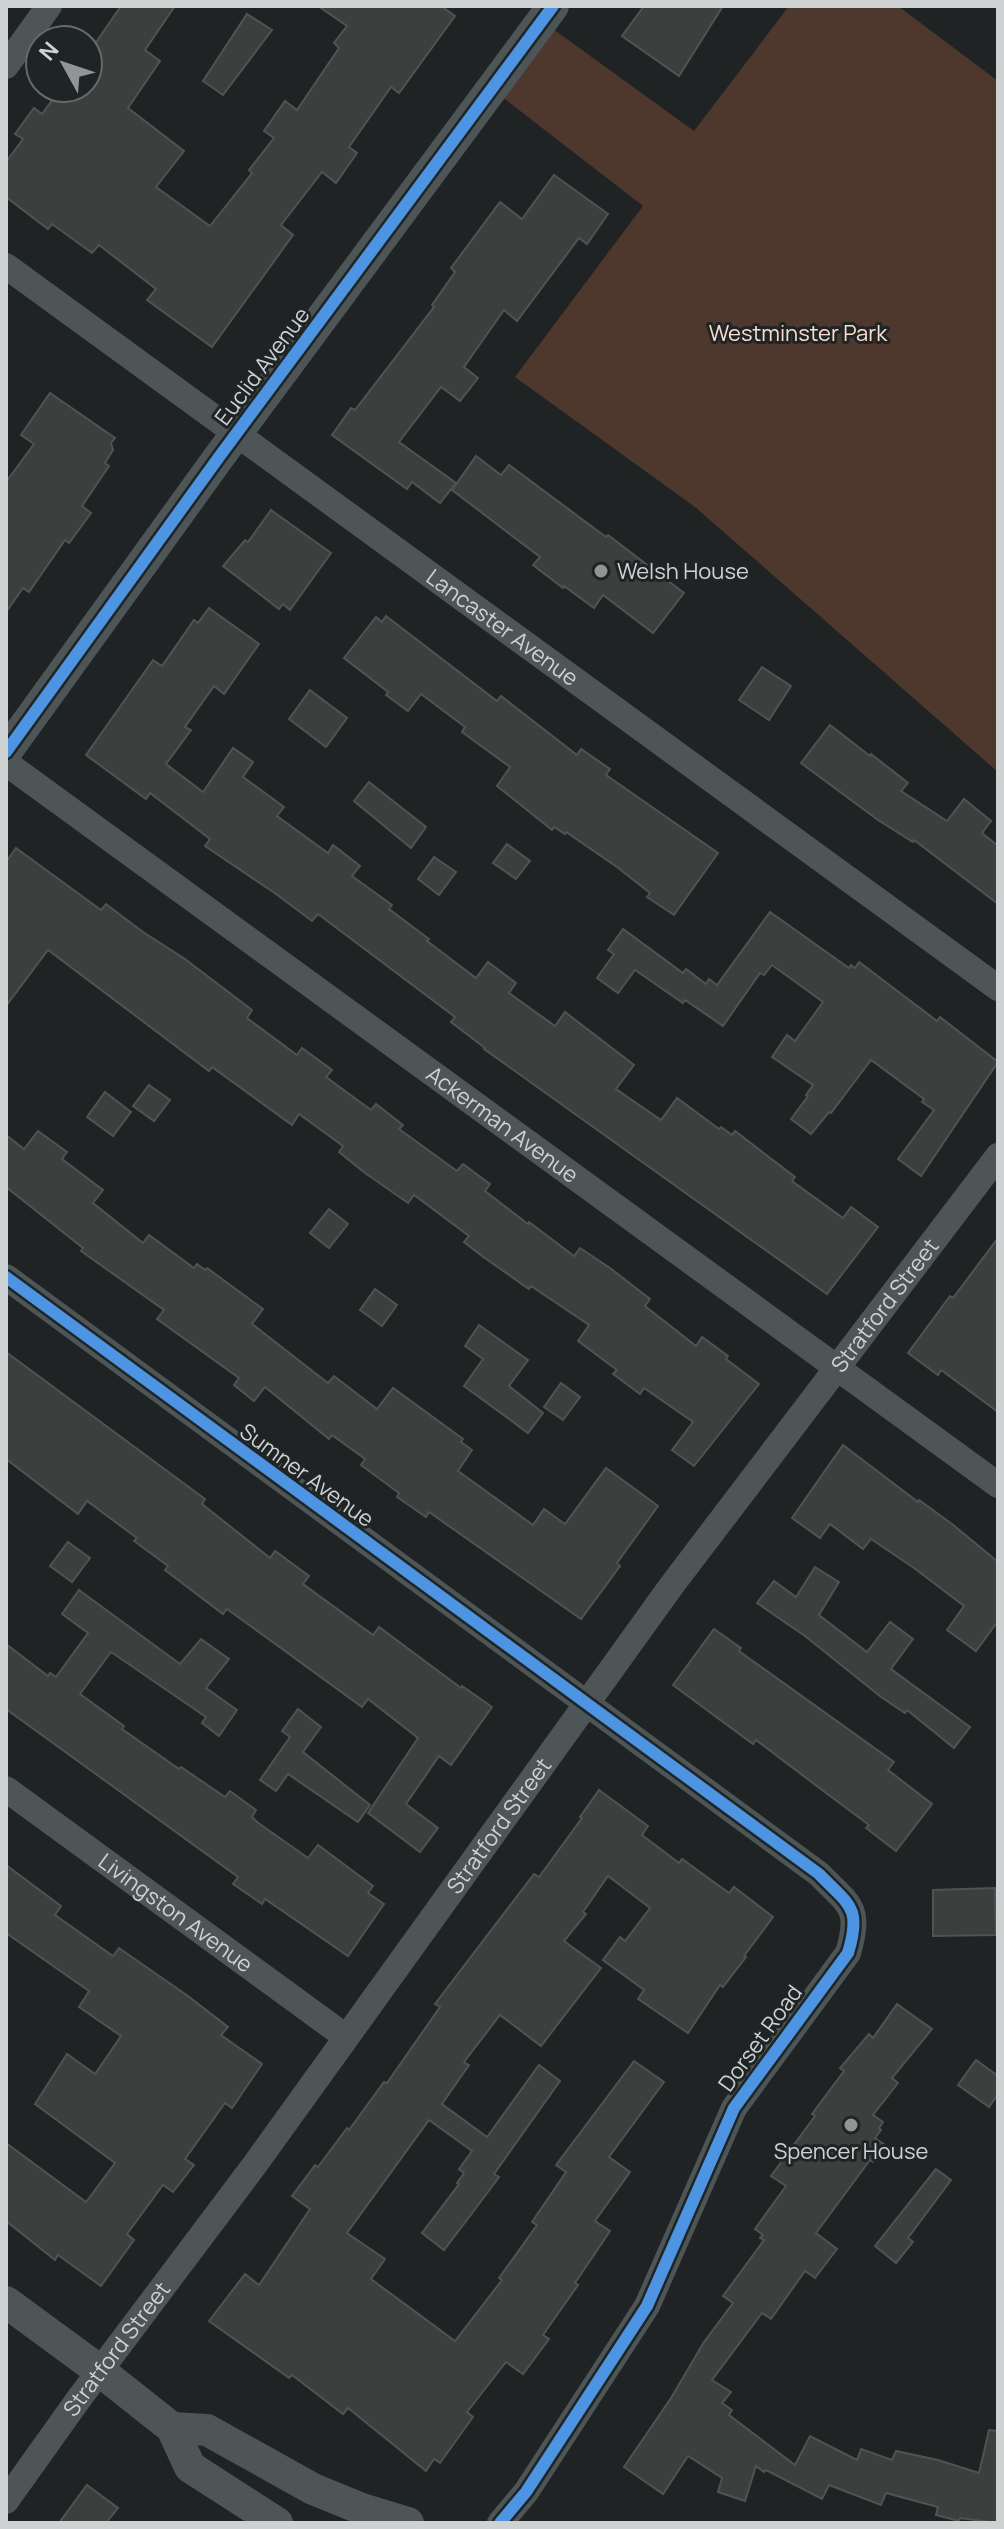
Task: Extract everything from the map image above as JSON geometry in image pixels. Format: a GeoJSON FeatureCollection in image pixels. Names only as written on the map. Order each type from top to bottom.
{"type":"FeatureCollection","features":[{"type":"Feature","properties":{"kind":"street"},"geometry":{"type":"LineString","coordinates":[[6,66],[49,6]]}},
{"type":"Feature","properties":{"kind":"street","name":"Euclid Avenue"},"geometry":{"type":"LineString","coordinates":[[6,752],[553,6]]}},
{"type":"Feature","properties":{"kind":"street","name":"Lancaster Avenue"},"geometry":{"type":"LineString","coordinates":[[6,266],[998,988]]}},
{"type":"Feature","properties":{"kind":"street","name":"Ackerman Avenue"},"geometry":{"type":"LineString","coordinates":[[6,763],[998,1485]]}},
{"type":"Feature","properties":{"kind":"street","name":"Stratford Street"},"geometry":{"type":"LineString","coordinates":[[6,2501],[256,2163],[672,1585],[998,1156]]}},
{"type":"Feature","properties":{"kind":"street","name":"Sumner Avenue"},"geometry":{"type":"LineString","coordinates":[[6,1277],[585,1704]]}},
{"type":"Feature","properties":{"kind":"street","name":"Dorset Road"},"geometry":{"type":"LineString","coordinates":[[500,2523],[526,2492],[647,2306],[734,2108],[848,1953],[855,1928],[852,1908],[819,1874],[585,1704]]}},
{"type":"Feature","properties":{"kind":"street","name":"Livingston Avenue"},"geometry":{"type":"LineString","coordinates":[[6,1789],[346,2037]]}},
{"type":"Feature","properties":{"kind":"street"},"geometry":{"type":"LineString","coordinates":[[6,2302],[172,2428],[190,2467],[277,2523]]}},
{"type":"Feature","properties":{"kind":"street"},"geometry":{"type":"LineString","coordinates":[[172,2428],[207,2430],[313,2489],[408,2523]]}},
{"type":"Feature","properties":{"kind":"green space","name":"Westminster Park"},"geometry":{"type":"Polygon","coordinates":[[[789,6],[898,6],[998,81],[998,772],[695,507],[515,377],[643,206],[492,89],[542,21],[694,131],[789,6]]]}},
{"type":"Feature","properties":{"kind":"building"},"geometry":{"type":"Polygon","coordinates":[[[121,6],[175,6],[145,50],[160,61],[128,108],[184,151],[156,187],[210,226],[252,173],[249,170],[274,138],[264,131],[285,101],[297,110],[339,48],[334,43],[347,26],[318,6],[441,6],[455,16],[399,93],[391,87],[349,147],[357,153],[336,183],[322,172],[281,225],[293,235],[212,347],[147,300],[156,289],[99,245],[92,253],[52,224],[48,229],[6,197],[6,162],[23,139],[15,134],[34,108],[42,114],[49,104],[104,104],[104,31],[121,6]]]}},
{"type":"Feature","properties":{"kind":"building"},"geometry":{"type":"Polygon","coordinates":[[[644,6],[723,6],[679,76],[622,36],[644,6]]]}},
{"type":"Feature","properties":{"kind":"building"},"geometry":{"type":"Polygon","coordinates":[[[247,14],[272,30],[223,95],[203,81],[247,14]]]}},
{"type":"Feature","properties":{"kind":"building"},"geometry":{"type":"Polygon","coordinates":[[[554,175],[608,214],[587,244],[579,238],[517,321],[504,310],[464,367],[478,378],[460,401],[441,387],[399,442],[456,483],[440,503],[412,482],[407,489],[332,435],[351,408],[355,410],[434,307],[432,305],[455,272],[451,268],[500,202],[522,219],[554,175]]]}},
{"type":"Feature","properties":{"kind":"building"},"geometry":{"type":"Polygon","coordinates":[[[50,393],[115,438],[111,443],[113,450],[105,463],[109,466],[82,506],[91,513],[69,543],[65,540],[29,592],[23,588],[6,612],[6,482],[34,444],[21,435],[50,393]]]}},
{"type":"Feature","properties":{"kind":"building"},"geometry":{"type":"Polygon","coordinates":[[[476,456],[501,475],[509,465],[684,593],[653,633],[603,595],[594,608],[563,588],[533,565],[540,557],[452,490],[476,456]]]}},
{"type":"Feature","properties":{"kind":"building"},"geometry":{"type":"Polygon","coordinates":[[[271,510],[331,553],[290,610],[283,604],[279,609],[223,566],[245,540],[248,542],[271,510]]]}},
{"type":"Feature","properties":{"kind":"building"},"geometry":{"type":"Polygon","coordinates":[[[209,608],[259,644],[224,694],[214,686],[185,727],[191,730],[166,764],[203,792],[233,748],[253,762],[243,777],[284,807],[277,816],[328,853],[333,845],[360,866],[352,876],[392,905],[389,909],[429,939],[427,941],[476,978],[488,962],[516,983],[509,993],[555,1026],[565,1012],[634,1065],[616,1089],[661,1120],[677,1098],[719,1129],[721,1127],[732,1135],[735,1131],[795,1177],[792,1181],[843,1218],[851,1207],[878,1227],[827,1294],[484,1049],[451,1022],[455,1017],[318,914],[312,921],[205,846],[210,839],[150,793],[146,799],[86,755],[153,660],[162,666],[194,620],[198,623],[209,608]]]}},
{"type":"Feature","properties":{"kind":"building"},"geometry":{"type":"Polygon","coordinates":[[[386,616],[497,701],[501,696],[577,755],[581,749],[610,769],[606,775],[718,853],[674,915],[647,897],[650,893],[617,867],[566,832],[554,827],[552,830],[497,786],[510,767],[462,732],[465,727],[421,694],[408,711],[344,658],[376,617],[382,622],[386,616]]]}},
{"type":"Feature","properties":{"kind":"building"},"geometry":{"type":"Polygon","coordinates":[[[762,667],[791,686],[769,720],[739,700],[762,667]]]}},
{"type":"Feature","properties":{"kind":"building"},"geometry":{"type":"Polygon","coordinates":[[[310,690],[347,718],[326,747],[289,719],[310,690]]]}},
{"type":"Feature","properties":{"kind":"building"},"geometry":{"type":"Polygon","coordinates":[[[830,725],[908,783],[901,791],[947,821],[964,799],[991,821],[982,833],[998,846],[998,904],[914,840],[878,820],[801,763],[830,725]]]}},
{"type":"Feature","properties":{"kind":"building"},"geometry":{"type":"Polygon","coordinates":[[[369,782],[426,827],[411,848],[354,801],[369,782]]]}},
{"type":"Feature","properties":{"kind":"building"},"geometry":{"type":"Polygon","coordinates":[[[507,844],[530,861],[516,879],[493,863],[507,844]]]}},
{"type":"Feature","properties":{"kind":"building"},"geometry":{"type":"Polygon","coordinates":[[[16,848],[101,910],[106,904],[185,959],[252,1010],[247,1018],[297,1055],[302,1048],[332,1070],[326,1077],[371,1110],[376,1104],[403,1125],[399,1129],[457,1171],[463,1164],[490,1184],[485,1191],[574,1256],[580,1248],[610,1268],[650,1299],[645,1306],[696,1346],[702,1337],[759,1384],[694,1466],[672,1450],[693,1422],[644,1388],[640,1394],[613,1374],[617,1370],[578,1341],[589,1325],[482,1256],[464,1242],[469,1236],[414,1195],[408,1203],[365,1173],[339,1152],[343,1146],[299,1114],[292,1125],[212,1067],[209,1071],[48,950],[6,1006],[6,862],[16,848]]]}},
{"type":"Feature","properties":{"kind":"building"},"geometry":{"type":"Polygon","coordinates":[[[434,857],[456,872],[439,895],[418,879],[434,857]]]}},
{"type":"Feature","properties":{"kind":"building"},"geometry":{"type":"Polygon","coordinates":[[[770,912],[849,968],[851,965],[855,968],[859,962],[937,1021],[940,1017],[998,1062],[921,1176],[898,1159],[934,1110],[871,1060],[811,1134],[791,1119],[813,1085],[772,1057],[787,1035],[795,1041],[823,1002],[772,965],[764,975],[760,973],[723,1026],[635,970],[618,993],[597,978],[614,954],[608,950],[623,929],[683,973],[686,969],[706,984],[709,979],[717,985],[770,912]]]}},
{"type":"Feature","properties":{"kind":"building"},"geometry":{"type":"Polygon","coordinates":[[[149,1085],[170,1100],[154,1121],[133,1106],[149,1085]]]}},
{"type":"Feature","properties":{"kind":"building"},"geometry":{"type":"Polygon","coordinates":[[[105,1092],[131,1112],[113,1136],[87,1117],[105,1092]]]}},
{"type":"Feature","properties":{"kind":"building"},"geometry":{"type":"Polygon","coordinates":[[[38,1131],[67,1152],[62,1159],[103,1190],[93,1203],[143,1243],[149,1235],[194,1268],[197,1264],[205,1270],[207,1268],[263,1309],[252,1324],[328,1383],[334,1376],[377,1409],[393,1388],[463,1439],[461,1442],[472,1450],[458,1471],[533,1525],[544,1509],[565,1524],[606,1468],[658,1506],[581,1619],[429,1512],[426,1517],[397,1497],[399,1493],[361,1465],[365,1459],[332,1435],[329,1439],[265,1387],[254,1401],[234,1385],[239,1378],[157,1319],[164,1310],[81,1251],[83,1248],[6,1187],[6,1135],[24,1149],[38,1131]]]}},
{"type":"Feature","properties":{"kind":"building"},"geometry":{"type":"Polygon","coordinates":[[[329,1209],[348,1224],[329,1248],[310,1233],[329,1209]]]}},
{"type":"Feature","properties":{"kind":"building"},"geometry":{"type":"Polygon","coordinates":[[[998,1238],[998,1412],[941,1370],[938,1375],[908,1353],[998,1238]]]}},
{"type":"Feature","properties":{"kind":"building"},"geometry":{"type":"Polygon","coordinates":[[[375,1289],[397,1305],[382,1326],[360,1310],[375,1289]]]}},
{"type":"Feature","properties":{"kind":"building"},"geometry":{"type":"Polygon","coordinates":[[[479,1325],[528,1360],[509,1386],[543,1413],[528,1433],[464,1386],[483,1359],[465,1346],[479,1325]]]}},
{"type":"Feature","properties":{"kind":"building"},"geometry":{"type":"Polygon","coordinates":[[[6,1352],[205,1499],[202,1504],[270,1558],[275,1551],[309,1576],[303,1584],[373,1635],[379,1627],[461,1688],[492,1707],[451,1765],[439,1756],[406,1804],[438,1828],[420,1852],[368,1813],[418,1738],[368,1699],[362,1707],[227,1609],[223,1614],[165,1570],[168,1566],[134,1541],[137,1538],[87,1501],[78,1514],[6,1459],[6,1352]]]}},
{"type":"Feature","properties":{"kind":"building"},"geometry":{"type":"Polygon","coordinates":[[[561,1383],[580,1397],[563,1420],[544,1407],[561,1383]]]}},
{"type":"Feature","properties":{"kind":"building"},"geometry":{"type":"Polygon","coordinates":[[[843,1445],[952,1524],[998,1562],[998,1621],[976,1651],[947,1630],[964,1606],[914,1568],[871,1539],[863,1549],[830,1524],[820,1538],[792,1518],[843,1445]]]}},
{"type":"Feature","properties":{"kind":"building"},"geometry":{"type":"Polygon","coordinates":[[[68,1542],[90,1558],[72,1582],[50,1566],[68,1542]]]}},
{"type":"Feature","properties":{"kind":"building"},"geometry":{"type":"Polygon","coordinates":[[[815,1567],[839,1582],[819,1615],[867,1652],[890,1622],[913,1639],[891,1669],[970,1727],[954,1748],[907,1710],[905,1713],[881,1697],[805,1636],[757,1603],[774,1581],[796,1597],[815,1567]]]}},
{"type":"Feature","properties":{"kind":"building"},"geometry":{"type":"Polygon","coordinates":[[[79,1590],[180,1664],[201,1639],[229,1659],[206,1688],[237,1710],[219,1736],[202,1723],[206,1717],[111,1652],[80,1694],[124,1726],[122,1729],[179,1769],[181,1767],[225,1797],[230,1791],[256,1810],[252,1817],[257,1822],[308,1858],[318,1845],[373,1886],[368,1893],[384,1904],[348,1956],[265,1899],[262,1904],[233,1884],[238,1877],[6,1709],[6,1644],[48,1676],[50,1673],[56,1677],[88,1633],[62,1614],[79,1590]]]}},
{"type":"Feature","properties":{"kind":"building"},"geometry":{"type":"Polygon","coordinates":[[[714,1629],[741,1648],[739,1651],[894,1762],[888,1770],[932,1804],[896,1851],[866,1828],[869,1825],[756,1740],[753,1744],[673,1685],[714,1629]]]}},
{"type":"Feature","properties":{"kind":"building"},"geometry":{"type":"Polygon","coordinates":[[[298,1709],[321,1727],[303,1752],[370,1805],[358,1822],[288,1774],[276,1791],[260,1780],[290,1737],[282,1731],[298,1709]]]}},
{"type":"Feature","properties":{"kind":"building"},"geometry":{"type":"Polygon","coordinates":[[[599,1790],[648,1826],[642,1835],[679,1863],[682,1859],[729,1893],[734,1887],[773,1917],[723,1987],[720,1985],[688,2033],[638,1999],[644,1990],[603,1960],[620,1937],[625,1941],[650,1908],[608,1876],[583,1912],[586,1914],[564,1941],[601,1968],[541,2046],[500,2015],[464,2062],[469,2065],[442,2104],[487,2137],[539,2065],[560,2081],[494,2174],[499,2177],[444,2250],[422,2233],[459,2184],[464,2173],[459,2169],[472,2151],[429,2120],[347,2233],[385,2259],[371,2279],[455,2341],[502,2280],[499,2278],[537,2225],[532,2222],[566,2172],[556,2165],[634,2061],[664,2082],[609,2157],[630,2172],[595,2221],[610,2231],[543,2335],[549,2339],[523,2374],[506,2362],[467,2412],[473,2417],[440,2463],[434,2459],[426,2471],[348,2408],[343,2414],[292,2375],[289,2378],[209,2321],[245,2274],[259,2285],[310,2209],[292,2196],[315,2165],[318,2167],[347,2128],[349,2130],[384,2082],[387,2083],[440,2007],[435,2004],[534,1874],[539,1877],[599,1790]]]}},
{"type":"Feature","properties":{"kind":"building"},"geometry":{"type":"Polygon","coordinates":[[[6,1865],[61,1906],[55,1915],[113,1956],[119,1948],[188,1996],[228,2027],[221,2035],[262,2064],[232,2108],[225,2103],[185,2159],[194,2165],[173,2192],[163,2185],[127,2234],[134,2240],[101,2286],[58,2255],[55,2260],[6,2221],[6,2143],[86,2202],[115,2163],[35,2104],[67,2054],[95,2074],[121,2036],[79,2007],[89,1991],[6,1933],[6,1865]]]}},
{"type":"Feature","properties":{"kind":"building"},"geometry":{"type":"Polygon","coordinates":[[[995,1888],[996,1935],[933,1936],[933,1890],[995,1888]]]}},
{"type":"Feature","properties":{"kind":"building"},"geometry":{"type":"Polygon","coordinates":[[[897,2004],[932,2029],[892,2078],[898,2083],[873,2115],[883,2122],[875,2138],[885,2145],[873,2162],[870,2160],[816,2233],[837,2249],[815,2278],[805,2271],[771,2319],[762,2313],[712,2380],[731,2392],[722,2403],[732,2410],[729,2415],[795,2465],[810,2436],[857,2460],[861,2449],[892,2460],[896,2451],[979,2473],[989,2430],[998,2431],[998,2523],[960,2518],[959,2521],[936,2515],[938,2507],[886,2493],[881,2505],[829,2485],[822,2499],[756,2466],[745,2501],[718,2492],[722,2478],[688,2456],[663,2494],[624,2467],[704,2342],[733,2303],[723,2296],[764,2240],[755,2229],[786,2186],[771,2176],[844,2071],[840,2068],[869,2034],[873,2038],[897,2004]]]}},
{"type":"Feature","properties":{"kind":"building"},"geometry":{"type":"Polygon","coordinates":[[[976,2060],[998,2076],[998,2094],[989,2107],[958,2085],[976,2060]]]}},
{"type":"Feature","properties":{"kind":"building"},"geometry":{"type":"Polygon","coordinates":[[[936,2169],[951,2180],[908,2238],[913,2242],[896,2263],[875,2246],[936,2169]]]}},
{"type":"Feature","properties":{"kind":"building"},"geometry":{"type":"Polygon","coordinates":[[[87,2485],[118,2508],[106,2523],[59,2523],[87,2485]]]}},
{"type":"Feature","properties":{"kind":"cycle path"},"geometry":{"type":"LineString","coordinates":[[6,752],[219,457],[553,6]]}},
{"type":"Feature","properties":{"kind":"cycle path"},"geometry":{"type":"LineString","coordinates":[[6,1277],[819,1874],[850,1908],[854,1926],[848,1953],[734,2108],[647,2306],[526,2492],[500,2523]]}},
{"type":"Feature","properties":{"kind":"place","name":"Welsh House"},"geometry":{"type":"Point","coordinates":[601,571]}},
{"type":"Feature","properties":{"kind":"place","name":"Spencer House"},"geometry":{"type":"Point","coordinates":[851,2125]}}]}
